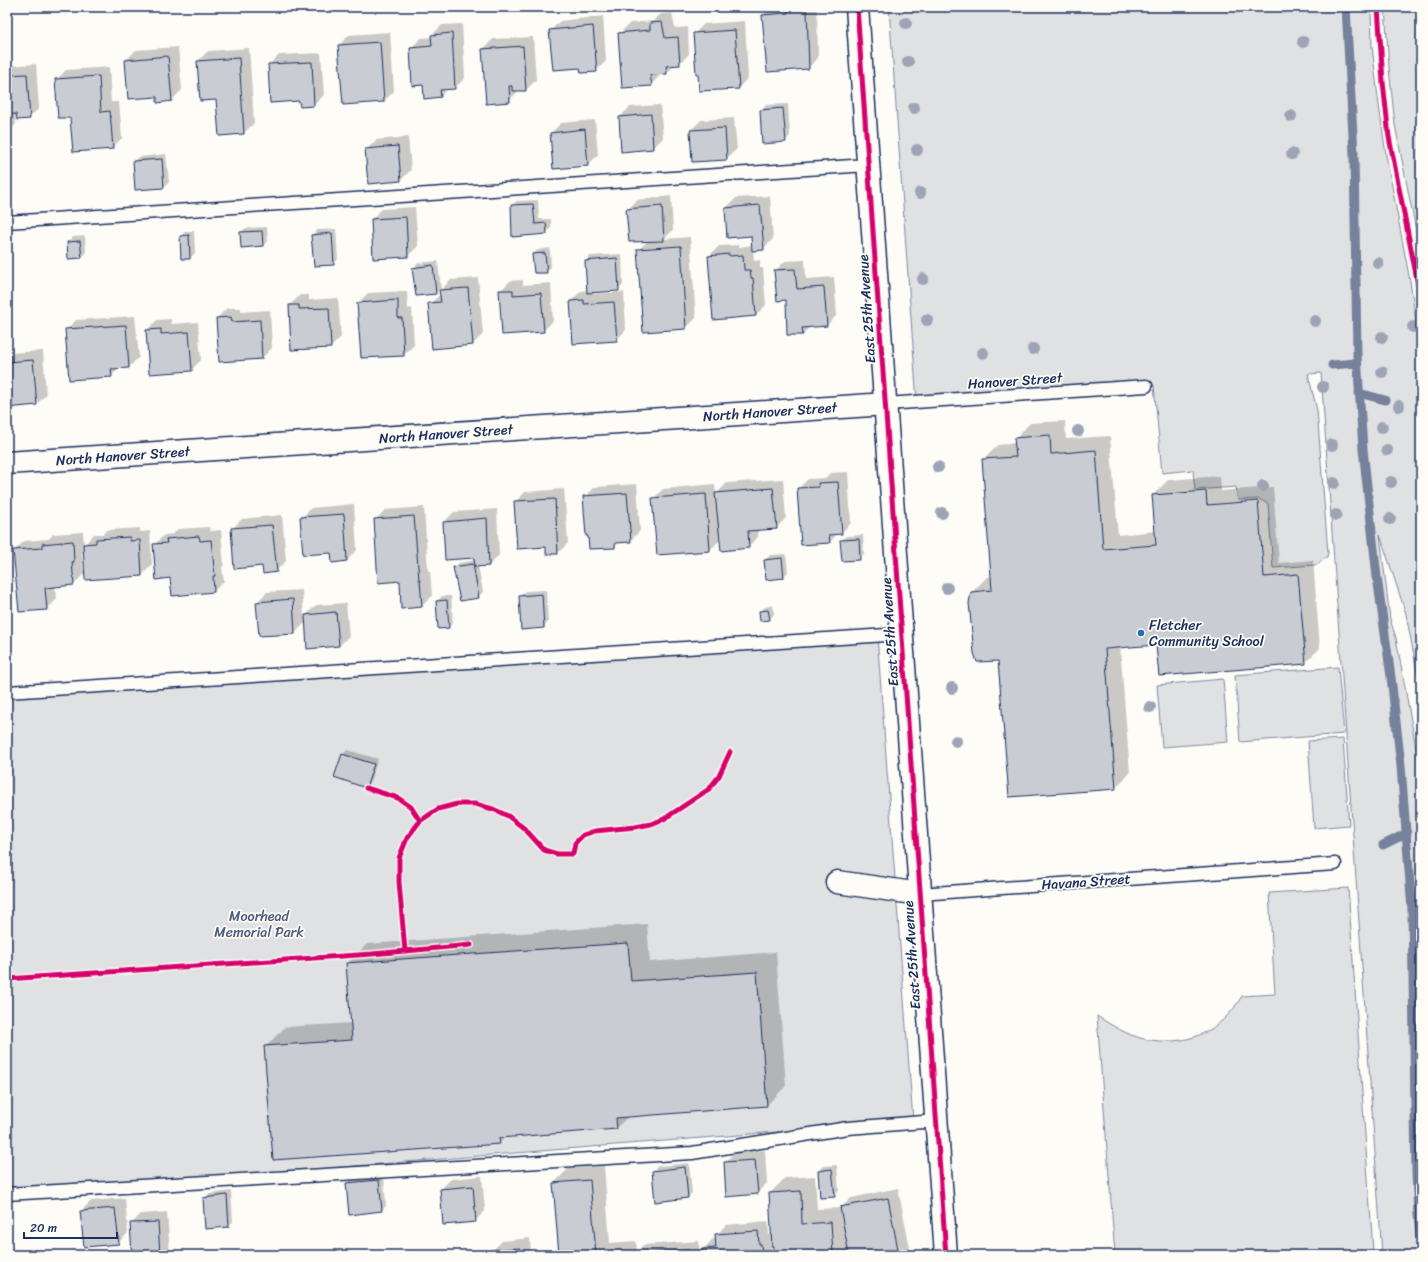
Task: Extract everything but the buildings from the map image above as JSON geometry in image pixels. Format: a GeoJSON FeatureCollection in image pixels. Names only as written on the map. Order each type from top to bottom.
{"type":"FeatureCollection","features":[{"type":"Feature","properties":{"kind":"street","name":"East 25th Avenue"},"geometry":{"type":"LineString","coordinates":[[857,7],[946,1255]]}},
{"type":"Feature","properties":{"kind":"street","name":"North Hanover Street"},"geometry":{"type":"LineString","coordinates":[[7,463],[886,404]]}},
{"type":"Feature","properties":{"kind":"street","name":"Havana Street"},"geometry":{"type":"LineString","coordinates":[[837,882],[920,894]]}},
{"type":"Feature","properties":{"kind":"lane"},"geometry":{"type":"LineString","coordinates":[[7,222],[868,165]]}},
{"type":"Feature","properties":{"kind":"lane","name":"Hanover Street"},"geometry":{"type":"LineString","coordinates":[[886,404],[1146,386]]}},
{"type":"Feature","properties":{"kind":"lane"},"geometry":{"type":"LineString","coordinates":[[7,692],[902,634]]}},
{"type":"Feature","properties":{"kind":"lane","name":"Havana Street"},"geometry":{"type":"LineString","coordinates":[[920,894],[1335,864]]}},
{"type":"Feature","properties":{"kind":"lane"},"geometry":{"type":"LineString","coordinates":[[7,1194],[692,1153],[848,1128],[936,1121]]}},
{"type":"Feature","properties":{"kind":"green space"},"geometry":{"type":"Polygon","coordinates":[[[889,7],[1371,7],[1372,46],[1386,155],[1410,281],[1421,356],[1421,693],[1406,614],[1380,535],[1390,619],[1396,638],[1421,775],[1421,1255],[1382,1255],[1321,373],[1308,374],[1317,410],[1328,553],[1327,557],[1316,565],[1273,568],[1268,504],[1259,499],[1238,500],[1236,487],[1195,490],[1193,470],[1162,473],[1154,385],[917,403],[889,7]]]}},
{"type":"Feature","properties":{"kind":"green space"},"geometry":{"type":"Polygon","coordinates":[[[1385,7],[1421,7],[1421,256],[1395,125],[1385,7]]]}},
{"type":"Feature","properties":{"kind":"green space","name":"Moorhead Memorial Park"},"geometry":{"type":"Polygon","coordinates":[[[877,635],[913,1121],[7,1194],[7,692],[877,635]]]}},
{"type":"Feature","properties":{"kind":"green space"},"geometry":{"type":"Polygon","coordinates":[[[1338,667],[1344,734],[1240,742],[1235,675],[1338,667]]]}},
{"type":"Feature","properties":{"kind":"green space"},"geometry":{"type":"Polygon","coordinates":[[[1223,679],[1228,742],[1162,747],[1157,685],[1223,679]]]}},
{"type":"Feature","properties":{"kind":"green space"},"geometry":{"type":"Polygon","coordinates":[[[1343,739],[1349,825],[1314,828],[1308,741],[1343,739]]]}},
{"type":"Feature","properties":{"kind":"green space"},"geometry":{"type":"Polygon","coordinates":[[[1348,888],[1373,1251],[1308,1255],[1115,1255],[1097,1016],[1125,1032],[1144,1039],[1160,1041],[1188,1039],[1213,1028],[1233,1009],[1242,996],[1275,994],[1269,893],[1348,888]]]}},
{"type":"Feature","properties":{"kind":"waterway"},"geometry":{"type":"LineString","coordinates":[[1346,7],[1354,154],[1357,355],[1363,449],[1377,577],[1391,677],[1401,766],[1412,910],[1416,1174],[1421,1244]]}},
{"type":"Feature","properties":{"kind":"waterway"},"geometry":{"type":"LineString","coordinates":[[1332,365],[1357,363]]}},
{"type":"Feature","properties":{"kind":"waterway"},"geometry":{"type":"LineString","coordinates":[[1359,393],[1385,400]]}},
{"type":"Feature","properties":{"kind":"waterway"},"geometry":{"type":"LineString","coordinates":[[1383,845],[1407,833]]}},
{"type":"Feature","properties":{"kind":"cycle path"},"geometry":{"type":"LineString","coordinates":[[857,7],[946,1255]]}},
{"type":"Feature","properties":{"kind":"cycle path"},"geometry":{"type":"LineString","coordinates":[[1378,7],[1383,82],[1389,137],[1421,300]]}},
{"type":"Feature","properties":{"kind":"cycle path"},"geometry":{"type":"LineString","coordinates":[[405,951],[399,882],[399,858],[407,838],[420,821],[438,809],[457,804],[475,804],[493,809],[508,816],[525,829],[544,850],[557,854],[573,854],[575,843],[583,835],[595,831],[651,824],[664,819],[709,789],[719,776],[730,752]]}},
{"type":"Feature","properties":{"kind":"cycle path"},"geometry":{"type":"LineString","coordinates":[[366,788],[398,798],[411,807],[420,821]]}},
{"type":"Feature","properties":{"kind":"cycle path"},"geometry":{"type":"LineString","coordinates":[[7,979],[372,954],[471,945]]}},
{"type":"Feature","properties":{"kind":"place","name":"Fletcher Community School"},"geometry":{"type":"Point","coordinates":[1141,633]}}]}
